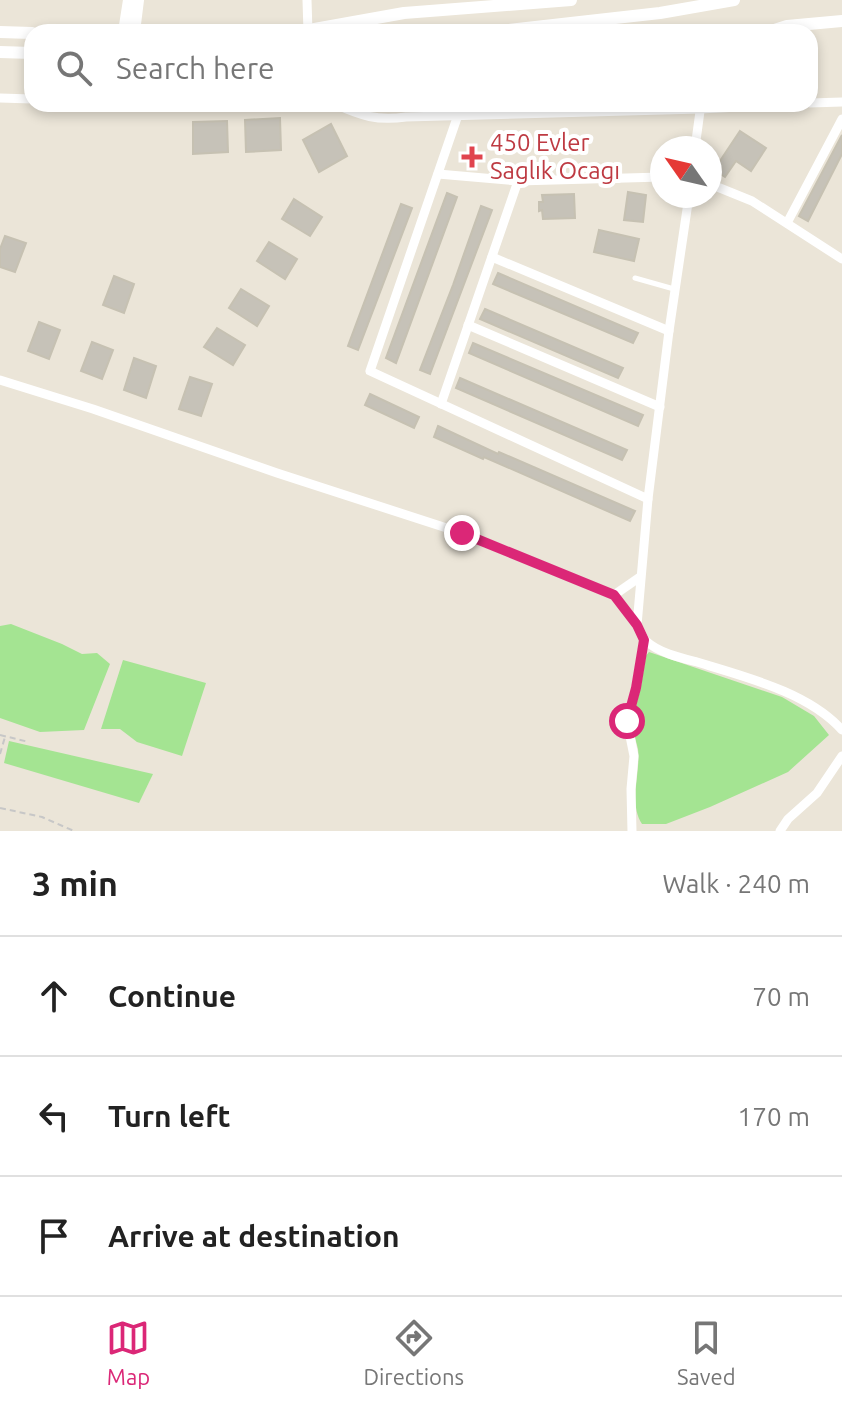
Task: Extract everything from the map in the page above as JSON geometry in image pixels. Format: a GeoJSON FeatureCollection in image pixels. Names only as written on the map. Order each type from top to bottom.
{"type":"FeatureCollection","features":[{"type":"Feature","properties":{"kind":"street"},"geometry":{"type":"LineString","coordinates":[[125,24],[129,0]]}},
{"type":"Feature","properties":{"kind":"street"},"geometry":{"type":"LineString","coordinates":[[135,24],[138,0]]}},
{"type":"Feature","properties":{"kind":"street"},"geometry":{"type":"LineString","coordinates":[[307,0],[308,24]]}},
{"type":"Feature","properties":{"kind":"street"},"geometry":{"type":"LineString","coordinates":[[345,24],[404,13],[571,0]]}},
{"type":"Feature","properties":{"kind":"street"},"geometry":{"type":"LineString","coordinates":[[562,24],[660,13],[734,0]]}},
{"type":"Feature","properties":{"kind":"street"},"geometry":{"type":"LineString","coordinates":[[809,24],[842,21]]}},
{"type":"Feature","properties":{"kind":"street"},"geometry":{"type":"LineString","coordinates":[[0,32],[24,33]]}},
{"type":"Feature","properties":{"kind":"street"},"geometry":{"type":"LineString","coordinates":[[0,52],[24,53]]}},
{"type":"Feature","properties":{"kind":"street"},"geometry":{"type":"LineString","coordinates":[[0,98],[24,99]]}},
{"type":"Feature","properties":{"kind":"street"},"geometry":{"type":"LineString","coordinates":[[818,103],[842,102]]}},
{"type":"Feature","properties":{"kind":"street"},"geometry":{"type":"LineString","coordinates":[[352,112],[382,120],[549,112]]}},
{"type":"Feature","properties":{"kind":"street"},"geometry":{"type":"LineString","coordinates":[[696,136],[699,112]]}},
{"type":"Feature","properties":{"kind":"street"},"geometry":{"type":"LineString","coordinates":[[458,115],[370,371],[648,499]]}},
{"type":"Feature","properties":{"kind":"street"},"geometry":{"type":"LineString","coordinates":[[787,223],[842,119]]}},
{"type":"Feature","properties":{"kind":"street"},"geometry":{"type":"LineString","coordinates":[[438,174],[518,181],[650,177]]}},
{"type":"Feature","properties":{"kind":"street"},"geometry":{"type":"LineString","coordinates":[[441,404],[518,181]]}},
{"type":"Feature","properties":{"kind":"street"},"geometry":{"type":"LineString","coordinates":[[722,189],[752,201],[842,259]]}},
{"type":"Feature","properties":{"kind":"street"},"geometry":{"type":"LineString","coordinates":[[637,625],[648,499],[687,208]]}},
{"type":"Feature","properties":{"kind":"street"},"geometry":{"type":"LineString","coordinates":[[492,257],[669,331]]}},
{"type":"Feature","properties":{"kind":"street"},"geometry":{"type":"LineString","coordinates":[[468,325],[660,407]]}},
{"type":"Feature","properties":{"kind":"street"},"geometry":{"type":"LineString","coordinates":[[0,380],[462,533],[614,595],[637,625],[644,640],[627,721],[634,756],[632,831]]}},
{"type":"Feature","properties":{"kind":"street"},"geometry":{"type":"LineString","coordinates":[[614,595],[640,577]]}},
{"type":"Feature","properties":{"kind":"street"},"geometry":{"type":"LineString","coordinates":[[644,640],[671,655],[754,680],[811,704],[842,730]]}},
{"type":"Feature","properties":{"kind":"street"},"geometry":{"type":"LineString","coordinates":[[780,831],[788,819],[817,793],[842,756]]}},
{"type":"Feature","properties":{"kind":"lane"},"geometry":{"type":"LineString","coordinates":[[635,278],[675,289]]}},
{"type":"Feature","properties":{"kind":"path"},"geometry":{"type":"LineString","coordinates":[[0,735],[29,742]]}},
{"type":"Feature","properties":{"kind":"path"},"geometry":{"type":"LineString","coordinates":[[0,754],[5,737]]}},
{"type":"Feature","properties":{"kind":"path"},"geometry":{"type":"LineString","coordinates":[[0,808],[42,817],[74,831]]}},
{"type":"Feature","properties":{"kind":"green space"},"geometry":{"type":"Polygon","coordinates":[[[11,624],[82,654],[97,653],[110,664],[84,730],[40,732],[0,718],[0,626],[11,624]]]}},
{"type":"Feature","properties":{"kind":"green space"},"geometry":{"type":"Polygon","coordinates":[[[649,652],[782,697],[814,716],[829,735],[788,772],[666,824],[642,824],[636,806],[638,749],[633,717],[645,657],[649,652]]]}},
{"type":"Feature","properties":{"kind":"green space"},"geometry":{"type":"Polygon","coordinates":[[[123,660],[206,683],[182,756],[137,742],[120,729],[101,729],[123,660]]]}},
{"type":"Feature","properties":{"kind":"green space"},"geometry":{"type":"Polygon","coordinates":[[[9,741],[153,774],[139,803],[4,763],[9,741]]]}},
{"type":"Feature","properties":{"kind":"building"},"geometry":{"type":"Polygon","coordinates":[[[280,118],[281,150],[246,152],[245,120],[280,118]]]}},
{"type":"Feature","properties":{"kind":"building"},"geometry":{"type":"Polygon","coordinates":[[[227,121],[228,152],[193,154],[193,122],[227,121]]]}},
{"type":"Feature","properties":{"kind":"building"},"geometry":{"type":"Polygon","coordinates":[[[331,124],[347,156],[319,172],[303,140],[331,124]]]}},
{"type":"Feature","properties":{"kind":"building"},"geometry":{"type":"Polygon","coordinates":[[[740,131],[766,148],[751,171],[736,161],[725,177],[722,175],[722,158],[740,131]]]}},
{"type":"Feature","properties":{"kind":"building"},"geometry":{"type":"Polygon","coordinates":[[[842,135],[842,154],[808,221],[799,216],[842,135]]]}},
{"type":"Feature","properties":{"kind":"building"},"geometry":{"type":"Polygon","coordinates":[[[628,192],[646,195],[643,222],[624,220],[628,192]]]}},
{"type":"Feature","properties":{"kind":"building"},"geometry":{"type":"Polygon","coordinates":[[[447,193],[457,197],[396,363],[386,358],[447,193]]]}},
{"type":"Feature","properties":{"kind":"building"},"geometry":{"type":"Polygon","coordinates":[[[574,194],[575,218],[543,219],[542,210],[539,211],[542,195],[574,194]]]}},
{"type":"Feature","properties":{"kind":"building"},"geometry":{"type":"Polygon","coordinates":[[[294,199],[322,217],[310,236],[282,219],[294,199]]]}},
{"type":"Feature","properties":{"kind":"building"},"geometry":{"type":"Polygon","coordinates":[[[401,204],[412,208],[358,350],[348,346],[401,204]]]}},
{"type":"Feature","properties":{"kind":"building"},"geometry":{"type":"Polygon","coordinates":[[[481,206],[492,210],[430,374],[420,370],[481,206]]]}},
{"type":"Feature","properties":{"kind":"building"},"geometry":{"type":"Polygon","coordinates":[[[599,230],[639,239],[634,261],[594,252],[599,230]]]}},
{"type":"Feature","properties":{"kind":"building"},"geometry":{"type":"Polygon","coordinates":[[[5,236],[26,243],[15,272],[0,267],[0,249],[5,236]]]}},
{"type":"Feature","properties":{"kind":"building"},"geometry":{"type":"Polygon","coordinates":[[[269,242],[297,259],[285,279],[257,261],[269,242]]]}},
{"type":"Feature","properties":{"kind":"building"},"geometry":{"type":"Polygon","coordinates":[[[498,273],[638,333],[633,343],[493,284],[498,273]]]}},
{"type":"Feature","properties":{"kind":"building"},"geometry":{"type":"Polygon","coordinates":[[[114,276],[134,284],[124,313],[103,305],[114,276]]]}},
{"type":"Feature","properties":{"kind":"building"},"geometry":{"type":"Polygon","coordinates":[[[241,289],[269,306],[257,326],[229,308],[241,289]]]}},
{"type":"Feature","properties":{"kind":"building"},"geometry":{"type":"Polygon","coordinates":[[[485,309],[623,368],[618,378],[480,319],[485,309]]]}},
{"type":"Feature","properties":{"kind":"building"},"geometry":{"type":"Polygon","coordinates":[[[39,322],[60,330],[49,359],[28,351],[39,322]]]}},
{"type":"Feature","properties":{"kind":"building"},"geometry":{"type":"Polygon","coordinates":[[[217,328],[245,345],[233,365],[204,347],[217,328]]]}},
{"type":"Feature","properties":{"kind":"building"},"geometry":{"type":"Polygon","coordinates":[[[92,342],[113,350],[102,379],[81,371],[92,342]]]}},
{"type":"Feature","properties":{"kind":"building"},"geometry":{"type":"Polygon","coordinates":[[[473,343],[643,415],[638,426],[469,353],[473,343]]]}},
{"type":"Feature","properties":{"kind":"building"},"geometry":{"type":"Polygon","coordinates":[[[134,358],[156,366],[146,398],[124,390],[134,358]]]}},
{"type":"Feature","properties":{"kind":"building"},"geometry":{"type":"Polygon","coordinates":[[[190,377],[212,384],[201,416],[179,409],[190,377]]]}},
{"type":"Feature","properties":{"kind":"building"},"geometry":{"type":"Polygon","coordinates":[[[460,378],[627,450],[622,460],[456,388],[460,378]]]}},
{"type":"Feature","properties":{"kind":"building"},"geometry":{"type":"Polygon","coordinates":[[[370,394],[419,417],[414,428],[365,405],[370,394]]]}},
{"type":"Feature","properties":{"kind":"building"},"geometry":{"type":"Polygon","coordinates":[[[438,426],[635,511],[630,521],[483,459],[434,437],[438,426]]]}},
{"type":"Feature","properties":{"kind":"place","name":"450 Evler Saglık Ocagı"},"geometry":{"type":"Point","coordinates":[472,157]}},
{"type":"Feature","properties":{"kind":"route"},"geometry":{"type":"LineString","coordinates":[[462,533],[614,595],[637,625],[644,640],[627,721]]}}]}
